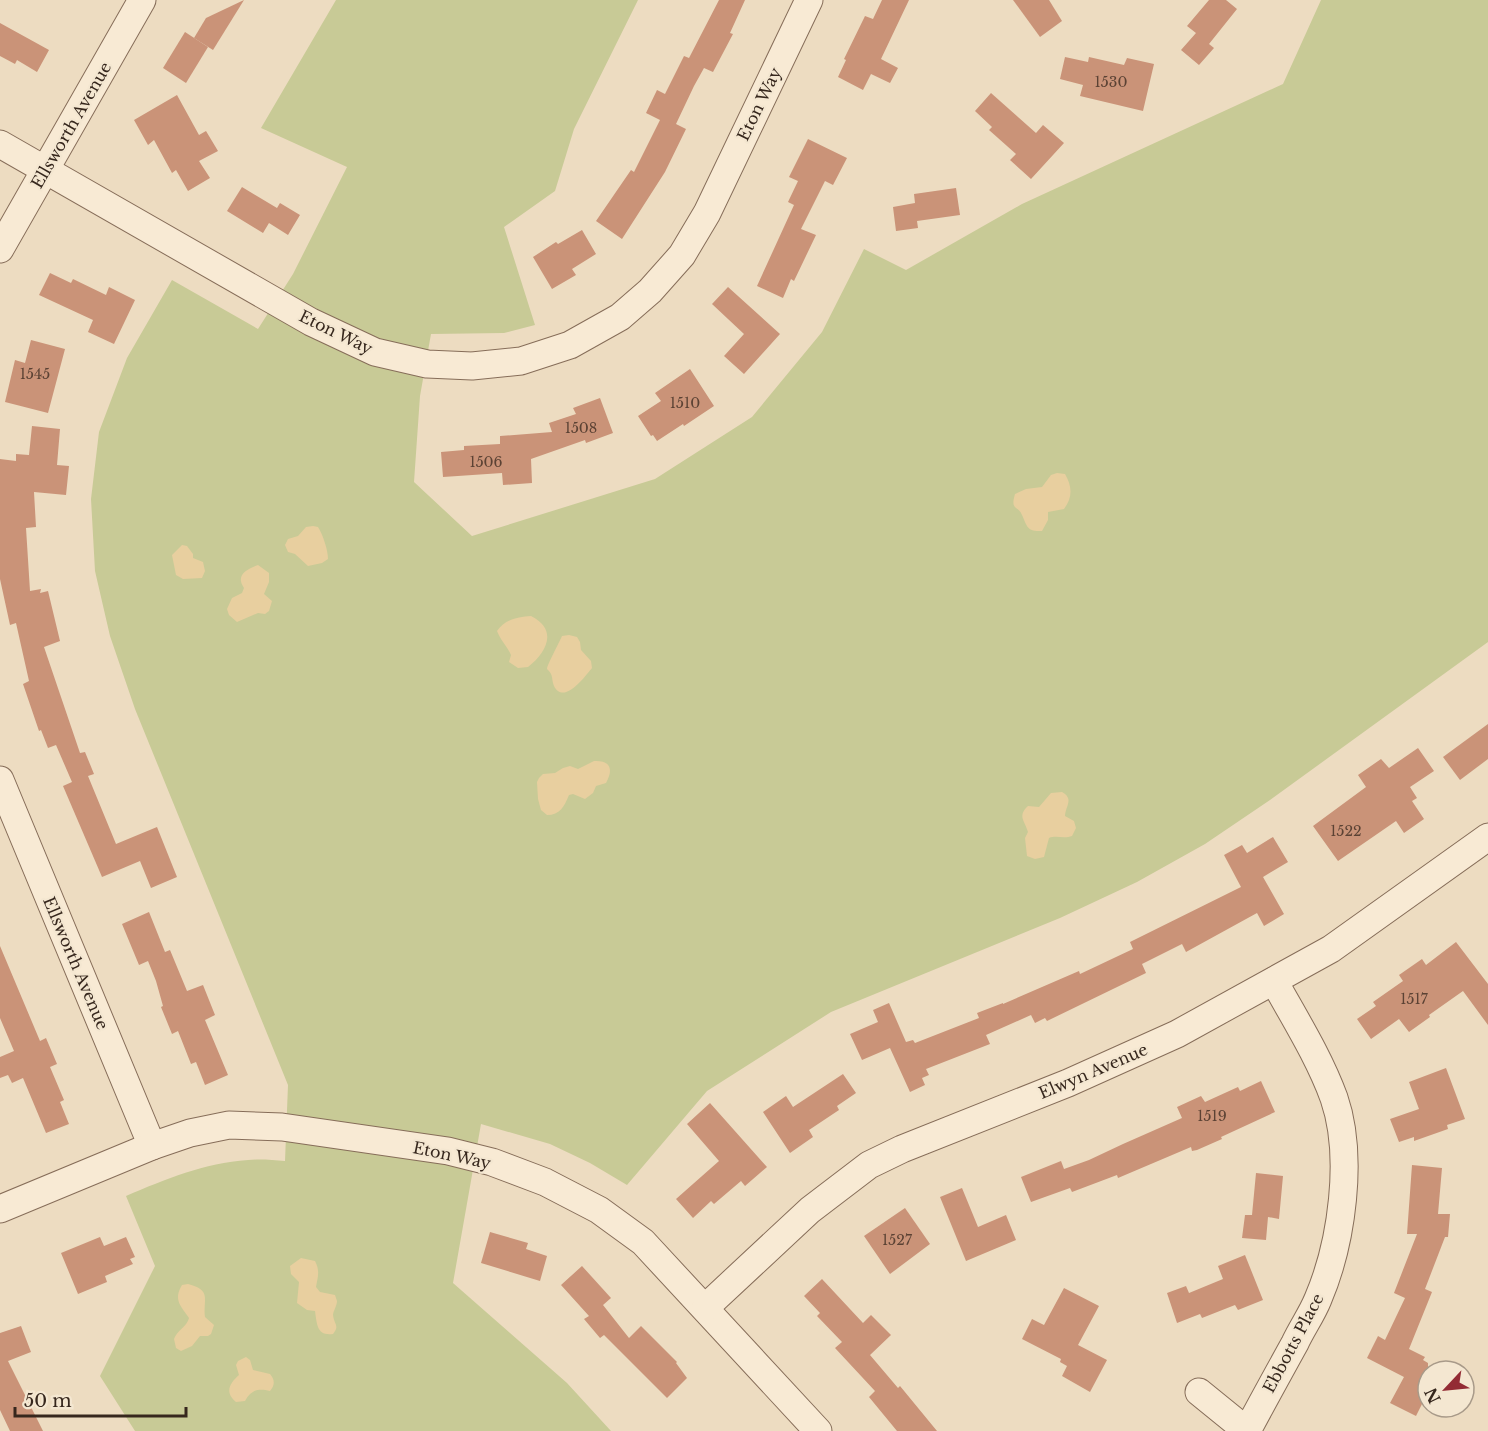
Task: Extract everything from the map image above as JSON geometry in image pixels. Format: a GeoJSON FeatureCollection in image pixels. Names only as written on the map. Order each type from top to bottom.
{"type":"FeatureCollection","features":[{"type":"Feature","properties":{"kind":"street","name":"Ellsworth Avenue"},"geometry":{"type":"LineString","coordinates":[[0,249],[142,0]]}},
{"type":"Feature","properties":{"kind":"street","name":"Eton Way"},"geometry":{"type":"LineString","coordinates":[[0,144],[311,322],[375,352],[427,364],[472,366],[521,361],[570,345],[620,317],[650,291],[682,255],[707,213],[809,0]]}},
{"type":"Feature","properties":{"kind":"street","name":"Ellsworth Avenue"},"geometry":{"type":"LineString","coordinates":[[0,780],[152,1146]]}},
{"type":"Feature","properties":{"kind":"street","name":"Elwyn Avenue"},"geometry":{"type":"LineString","coordinates":[[706,1307],[810,1210],[869,1165],[902,1149],[1068,1083],[1156,1044],[1331,950],[1488,837]]}},
{"type":"Feature","properties":{"kind":"street","name":"Ebbotts Place"},"geometry":{"type":"LineString","coordinates":[[1247,1431],[1318,1300],[1329,1269],[1339,1224],[1344,1184],[1342,1143],[1335,1101],[1320,1063],[1274,981]]}},
{"type":"Feature","properties":{"kind":"street","name":"Eton Way"},"geometry":{"type":"LineString","coordinates":[[0,1209],[152,1146],[190,1133],[229,1125],[282,1127],[448,1151],[492,1162],[545,1182],[599,1210],[643,1242],[706,1307],[818,1431]]}},
{"type":"Feature","properties":{"kind":"street"},"geometry":{"type":"LineString","coordinates":[[1199,1392],[1247,1431]]}},
{"type":"Feature","properties":{"kind":"green space"},"geometry":{"type":"Polygon","coordinates":[[[336,0],[638,0],[574,129],[555,191],[504,227],[535,325],[504,333],[431,334],[420,396],[414,482],[472,536],[655,479],[752,417],[822,332],[864,249],[906,270],[1022,204],[1283,84],[1321,0],[1488,0],[1488,642],[1270,800],[1205,844],[1137,882],[1060,918],[831,1012],[707,1091],[627,1185],[590,1163],[550,1144],[481,1124],[453,1283],[567,1383],[611,1431],[135,1431],[100,1376],[155,1266],[126,1196],[171,1178],[216,1164],[253,1160],[285,1161],[288,1085],[135,709],[110,636],[95,571],[91,499],[99,432],[127,358],[172,280],[258,329],[293,274],[347,167],[261,128],[336,0]]]}},
{"type":"Feature","properties":{"kind":"sand"},"geometry":{"type":"Polygon","coordinates":[[[1065,474],[1069,483],[1070,496],[1067,505],[1064,509],[1048,512],[1048,520],[1042,531],[1030,529],[1014,505],[1015,494],[1026,489],[1042,487],[1051,475],[1065,474]]]}},
{"type":"Feature","properties":{"kind":"sand"},"geometry":{"type":"Polygon","coordinates":[[[306,527],[318,527],[322,534],[328,559],[308,566],[295,554],[288,552],[285,545],[288,539],[298,536],[306,527]]]}},
{"type":"Feature","properties":{"kind":"sand"},"geometry":{"type":"Polygon","coordinates":[[[182,545],[187,546],[193,558],[203,562],[205,571],[202,578],[183,579],[176,575],[172,555],[182,545]]]}},
{"type":"Feature","properties":{"kind":"sand"},"geometry":{"type":"Polygon","coordinates":[[[258,565],[269,573],[269,582],[264,594],[272,601],[269,611],[237,622],[229,615],[227,609],[232,598],[242,593],[243,573],[258,565]]]}},
{"type":"Feature","properties":{"kind":"sand"},"geometry":{"type":"Polygon","coordinates":[[[531,616],[545,628],[547,642],[540,655],[528,667],[518,668],[509,662],[511,655],[497,631],[508,621],[531,616]]]}},
{"type":"Feature","properties":{"kind":"sand"},"geometry":{"type":"Polygon","coordinates":[[[562,636],[577,637],[581,650],[591,661],[592,668],[575,687],[563,693],[554,686],[552,675],[547,669],[562,636]]]}},
{"type":"Feature","properties":{"kind":"sand"},"geometry":{"type":"Polygon","coordinates":[[[594,761],[604,762],[609,766],[610,774],[606,783],[596,786],[593,793],[585,799],[573,794],[569,795],[563,807],[555,814],[547,815],[541,810],[537,782],[543,774],[555,773],[570,766],[578,769],[594,761]]]}},
{"type":"Feature","properties":{"kind":"sand"},"geometry":{"type":"Polygon","coordinates":[[[1062,792],[1068,797],[1065,816],[1074,821],[1076,828],[1072,836],[1049,838],[1044,857],[1035,859],[1027,856],[1025,838],[1028,832],[1023,813],[1028,806],[1039,807],[1051,793],[1062,792]]]}},
{"type":"Feature","properties":{"kind":"sand"},"geometry":{"type":"Polygon","coordinates":[[[301,1258],[315,1261],[318,1271],[316,1287],[320,1292],[335,1295],[337,1303],[333,1315],[336,1327],[333,1334],[321,1331],[317,1325],[315,1311],[307,1310],[297,1303],[299,1282],[291,1274],[290,1266],[301,1258]]]}},
{"type":"Feature","properties":{"kind":"sand"},"geometry":{"type":"Polygon","coordinates":[[[182,1285],[196,1286],[203,1292],[205,1317],[214,1325],[211,1334],[200,1336],[192,1346],[181,1351],[176,1348],[174,1339],[189,1318],[179,1303],[178,1295],[182,1285]]]}},
{"type":"Feature","properties":{"kind":"sand"},"geometry":{"type":"Polygon","coordinates":[[[246,1357],[250,1360],[253,1370],[270,1374],[274,1385],[270,1391],[255,1391],[245,1401],[236,1402],[229,1391],[233,1381],[239,1375],[236,1365],[238,1361],[246,1357]]]}},
{"type":"Feature","properties":{"kind":"building"},"geometry":{"type":"Polygon","coordinates":[[[244,0],[213,50],[194,38],[206,18],[244,0]]]}},
{"type":"Feature","properties":{"kind":"building"},"geometry":{"type":"Polygon","coordinates":[[[719,0],[745,0],[730,33],[733,34],[713,72],[704,68],[676,124],[686,129],[665,172],[622,239],[596,221],[631,170],[634,172],[660,120],[646,113],[657,90],[665,94],[684,56],[689,58],[719,0]]]}},
{"type":"Feature","properties":{"kind":"building"},"geometry":{"type":"Polygon","coordinates":[[[882,0],[909,0],[881,59],[898,68],[890,83],[871,74],[863,90],[838,77],[865,16],[873,19],[882,0]]]}},
{"type":"Feature","properties":{"kind":"building"},"geometry":{"type":"Polygon","coordinates":[[[1013,0],[1049,0],[1062,21],[1040,37],[1013,0]]]}},
{"type":"Feature","properties":{"kind":"building"},"geometry":{"type":"Polygon","coordinates":[[[1209,0],[1226,0],[1237,9],[1209,44],[1214,48],[1199,65],[1181,50],[1196,33],[1187,26],[1209,0]]]}},
{"type":"Feature","properties":{"kind":"building"},"geometry":{"type":"Polygon","coordinates":[[[0,23],[49,50],[37,72],[17,60],[15,64],[0,56],[0,23]]]}},
{"type":"Feature","properties":{"kind":"building"},"geometry":{"type":"Polygon","coordinates":[[[185,32],[208,47],[186,83],[163,68],[185,32]]]}},
{"type":"Feature","properties":{"kind":"building"},"geometry":{"type":"Polygon","coordinates":[[[1065,57],[1088,62],[1089,57],[1124,65],[1127,58],[1154,64],[1143,111],[1080,96],[1083,85],[1060,79],[1065,57]]]}},
{"type":"Feature","properties":{"kind":"building"},"geometry":{"type":"Polygon","coordinates":[[[991,93],[1036,133],[1043,125],[1064,143],[1031,179],[1010,160],[1016,154],[989,130],[992,127],[975,111],[991,93]]]}},
{"type":"Feature","properties":{"kind":"building"},"geometry":{"type":"Polygon","coordinates":[[[177,95],[199,135],[206,131],[218,151],[199,161],[210,178],[188,191],[176,170],[172,173],[154,140],[148,145],[134,120],[177,95]]]}},
{"type":"Feature","properties":{"kind":"building"},"geometry":{"type":"Polygon","coordinates":[[[808,139],[847,158],[833,185],[825,181],[801,229],[816,235],[794,281],[791,279],[783,298],[757,286],[794,205],[788,202],[798,181],[789,177],[808,139]]]}},
{"type":"Feature","properties":{"kind":"building"},"geometry":{"type":"Polygon","coordinates":[[[242,187],[277,208],[280,203],[300,215],[288,235],[269,223],[263,233],[227,211],[242,187]]]}},
{"type":"Feature","properties":{"kind":"building"},"geometry":{"type":"Polygon","coordinates":[[[956,188],[960,215],[917,221],[918,228],[896,231],[893,207],[915,203],[914,194],[956,188]]]}},
{"type":"Feature","properties":{"kind":"building"},"geometry":{"type":"Polygon","coordinates":[[[582,230],[596,254],[572,269],[576,275],[552,289],[533,257],[556,242],[558,244],[582,230]]]}},
{"type":"Feature","properties":{"kind":"building"},"geometry":{"type":"Polygon","coordinates":[[[50,273],[71,283],[73,279],[106,295],[109,287],[135,300],[114,344],[88,332],[93,320],[39,295],[50,273]]]}},
{"type":"Feature","properties":{"kind":"building"},"geometry":{"type":"Polygon","coordinates":[[[728,287],[780,334],[744,374],[724,356],[744,334],[712,304],[728,287]]]}},
{"type":"Feature","properties":{"kind":"building"},"geometry":{"type":"Polygon","coordinates":[[[31,340],[65,349],[48,413],[5,402],[15,360],[25,363],[31,340]]]}},
{"type":"Feature","properties":{"kind":"building"},"geometry":{"type":"Polygon","coordinates":[[[690,369],[714,406],[657,441],[638,416],[661,401],[655,393],[690,369]]]}},
{"type":"Feature","properties":{"kind":"building"},"geometry":{"type":"Polygon","coordinates":[[[600,398],[613,433],[531,459],[532,483],[503,485],[502,473],[443,477],[441,452],[464,450],[464,446],[500,444],[500,436],[552,432],[549,423],[576,414],[573,408],[600,398]]]}},
{"type":"Feature","properties":{"kind":"building"},"geometry":{"type":"Polygon","coordinates":[[[32,426],[60,429],[57,465],[69,466],[66,495],[34,492],[36,527],[26,528],[30,591],[41,589],[40,593],[48,591],[60,641],[44,647],[80,753],[85,752],[94,774],[88,776],[116,844],[157,827],[177,877],[151,888],[140,861],[102,877],[63,786],[72,782],[56,745],[48,748],[41,730],[39,731],[23,684],[29,681],[16,623],[10,625],[0,579],[0,459],[16,461],[16,454],[29,455],[32,426]]]}},
{"type":"Feature","properties":{"kind":"building"},"geometry":{"type":"Polygon","coordinates":[[[1488,724],[1488,759],[1460,780],[1443,757],[1488,724]]]}},
{"type":"Feature","properties":{"kind":"building"},"geometry":{"type":"Polygon","coordinates":[[[1418,748],[1434,771],[1410,787],[1417,798],[1412,801],[1424,819],[1404,833],[1396,821],[1338,861],[1313,826],[1366,787],[1358,775],[1381,759],[1389,768],[1418,748]]]}},
{"type":"Feature","properties":{"kind":"building"},"geometry":{"type":"Polygon","coordinates":[[[1273,837],[1288,862],[1263,877],[1284,914],[1264,926],[1257,913],[1186,952],[1182,944],[1142,964],[1146,973],[1047,1021],[1045,1018],[1035,1023],[1031,1015],[986,1035],[990,1044],[926,1069],[929,1075],[922,1078],[925,1085],[910,1092],[890,1048],[862,1060],[850,1034],[878,1022],[873,1010],[889,1003],[906,1042],[913,1040],[915,1043],[979,1018],[977,1013],[1079,971],[1080,974],[1133,949],[1130,942],[1241,887],[1224,855],[1242,845],[1247,853],[1273,837]]]}},
{"type":"Feature","properties":{"kind":"building"},"geometry":{"type":"Polygon","coordinates":[[[149,912],[165,952],[170,950],[187,991],[203,985],[215,1015],[205,1020],[228,1075],[205,1085],[196,1062],[191,1064],[178,1031],[172,1034],[161,1007],[163,1006],[156,981],[148,961],[139,965],[122,924],[149,912]]]}},
{"type":"Feature","properties":{"kind":"building"},"geometry":{"type":"Polygon","coordinates":[[[1456,942],[1488,984],[1488,1025],[1463,991],[1409,1032],[1399,1019],[1371,1039],[1357,1019],[1376,1006],[1373,1002],[1403,981],[1399,975],[1422,959],[1426,965],[1456,942]]]}},
{"type":"Feature","properties":{"kind":"building"},"geometry":{"type":"Polygon","coordinates":[[[0,946],[40,1041],[46,1038],[57,1064],[50,1067],[64,1100],[60,1102],[69,1124],[46,1133],[23,1078],[12,1083],[8,1075],[0,1078],[0,1057],[14,1051],[0,1018],[0,946]]]}},
{"type":"Feature","properties":{"kind":"building"},"geometry":{"type":"Polygon","coordinates":[[[1446,1068],[1465,1119],[1447,1125],[1448,1129],[1414,1141],[1414,1137],[1399,1142],[1390,1119],[1419,1109],[1409,1082],[1446,1068]]]}},
{"type":"Feature","properties":{"kind":"building"},"geometry":{"type":"Polygon","coordinates":[[[843,1074],[856,1093],[837,1106],[839,1110],[809,1130],[813,1137],[790,1153],[763,1112],[786,1096],[793,1107],[843,1074]]]}},
{"type":"Feature","properties":{"kind":"building"},"geometry":{"type":"Polygon","coordinates":[[[1261,1081],[1275,1112],[1197,1150],[1192,1151],[1191,1147],[1118,1178],[1117,1175],[1072,1192],[1070,1188],[1031,1202],[1021,1177],[1061,1161],[1064,1169],[1089,1160],[1182,1118],[1177,1107],[1201,1096],[1205,1102],[1238,1087],[1240,1091],[1261,1081]]]}},
{"type":"Feature","properties":{"kind":"building"},"geometry":{"type":"Polygon","coordinates":[[[710,1103],[767,1167],[745,1186],[741,1181],[714,1204],[711,1201],[693,1218],[676,1199],[719,1161],[687,1124],[710,1103]]]}},
{"type":"Feature","properties":{"kind":"building"},"geometry":{"type":"Polygon","coordinates":[[[1412,1165],[1442,1168],[1438,1214],[1450,1214],[1448,1237],[1445,1237],[1425,1289],[1432,1292],[1409,1349],[1425,1357],[1416,1359],[1416,1416],[1390,1403],[1404,1377],[1367,1358],[1378,1336],[1385,1340],[1405,1298],[1394,1293],[1417,1234],[1407,1234],[1412,1165]]]}},
{"type":"Feature","properties":{"kind":"building"},"geometry":{"type":"Polygon","coordinates":[[[1256,1173],[1283,1176],[1279,1219],[1268,1217],[1266,1240],[1242,1238],[1245,1215],[1252,1215],[1256,1173]]]}},
{"type":"Feature","properties":{"kind":"building"},"geometry":{"type":"Polygon","coordinates":[[[962,1188],[978,1227],[1006,1215],[1016,1240],[966,1261],[940,1197],[962,1188]]]}},
{"type":"Feature","properties":{"kind":"building"},"geometry":{"type":"Polygon","coordinates":[[[905,1208],[930,1244],[890,1274],[864,1236],[905,1208]]]}},
{"type":"Feature","properties":{"kind":"building"},"geometry":{"type":"Polygon","coordinates":[[[490,1232],[528,1243],[526,1249],[547,1256],[540,1281],[481,1263],[490,1232]]]}},
{"type":"Feature","properties":{"kind":"building"},"geometry":{"type":"Polygon","coordinates":[[[100,1237],[104,1246],[126,1237],[135,1257],[130,1259],[133,1264],[105,1276],[107,1282],[78,1294],[61,1253],[100,1237]]]}},
{"type":"Feature","properties":{"kind":"building"},"geometry":{"type":"Polygon","coordinates":[[[1245,1255],[1263,1300],[1238,1310],[1235,1305],[1202,1318],[1200,1314],[1177,1323],[1167,1293],[1186,1286],[1189,1293],[1223,1279],[1218,1266],[1245,1255]]]}},
{"type":"Feature","properties":{"kind":"building"},"geometry":{"type":"Polygon","coordinates":[[[582,1266],[611,1298],[603,1305],[629,1338],[641,1326],[677,1362],[687,1378],[667,1398],[604,1335],[600,1338],[584,1319],[589,1316],[561,1285],[582,1266]]]}},
{"type":"Feature","properties":{"kind":"building"},"geometry":{"type":"Polygon","coordinates":[[[822,1279],[863,1323],[871,1315],[891,1335],[870,1355],[898,1388],[900,1386],[937,1431],[897,1431],[869,1397],[875,1391],[835,1348],[842,1342],[817,1316],[820,1313],[804,1296],[822,1279]]]}},
{"type":"Feature","properties":{"kind":"building"},"geometry":{"type":"Polygon","coordinates":[[[1064,1288],[1099,1306],[1078,1345],[1107,1360],[1090,1392],[1062,1376],[1067,1366],[1060,1362],[1061,1359],[1022,1339],[1032,1319],[1044,1325],[1064,1288]]]}},
{"type":"Feature","properties":{"kind":"building"},"geometry":{"type":"Polygon","coordinates":[[[21,1326],[31,1352],[8,1361],[43,1431],[10,1431],[0,1410],[0,1333],[21,1326]]]}}]}
